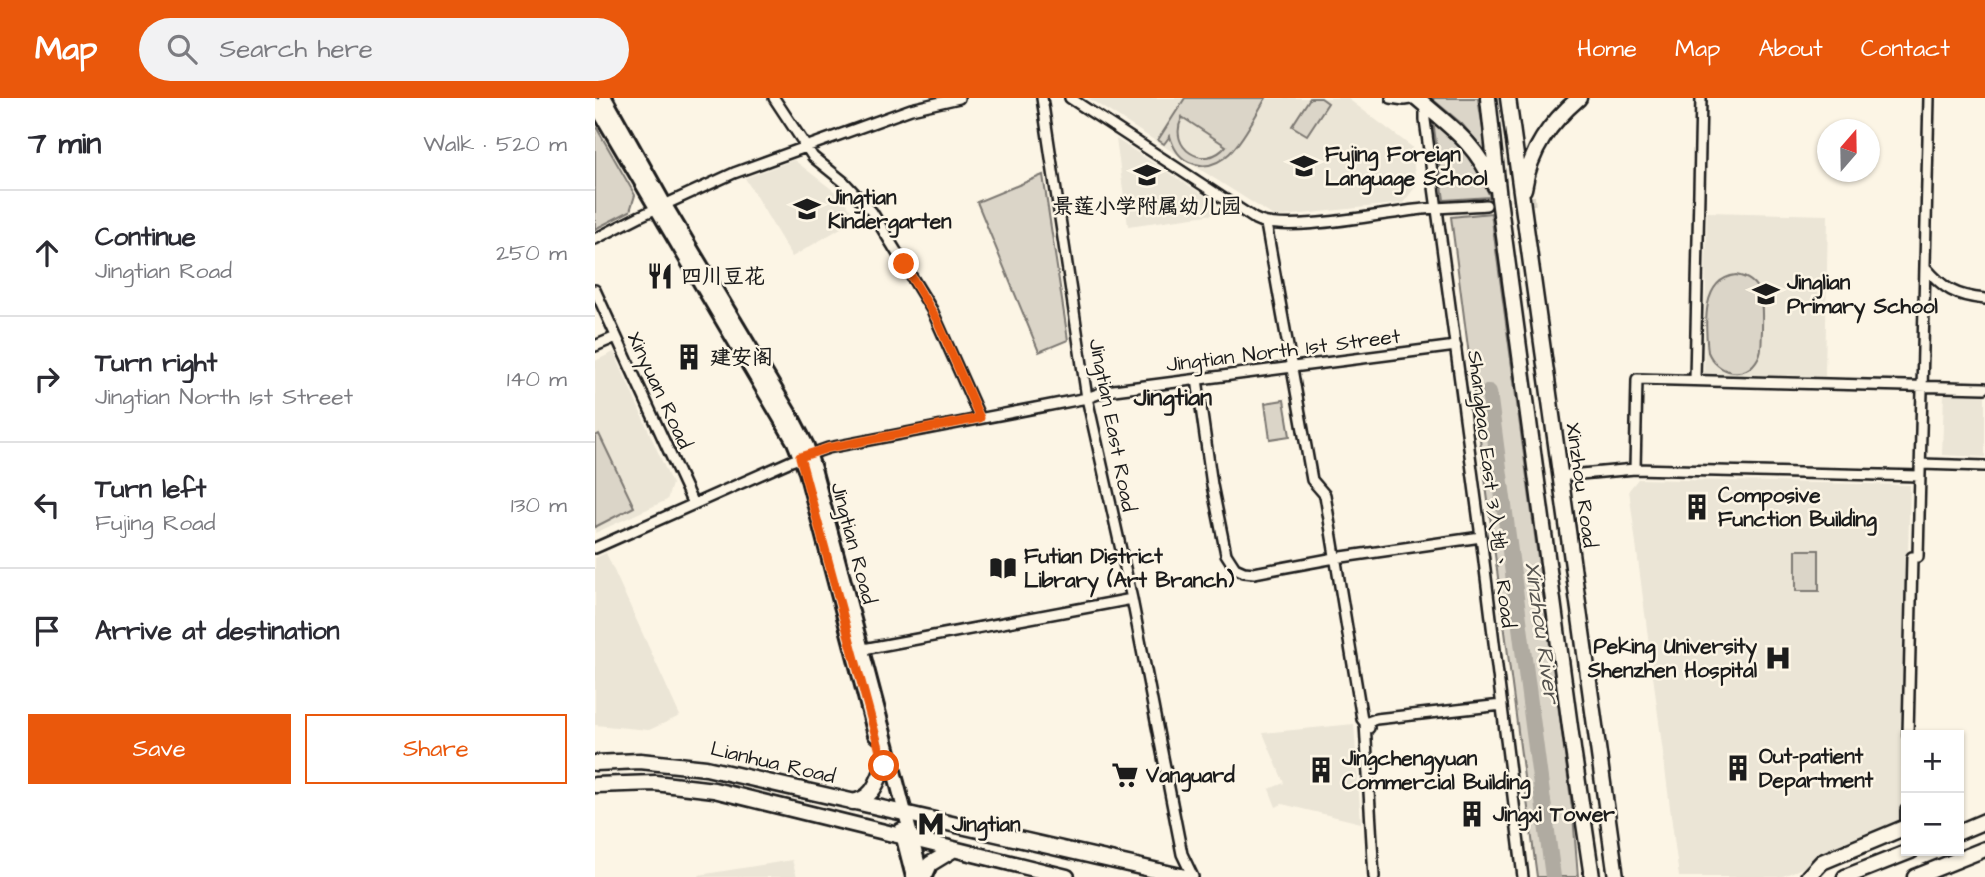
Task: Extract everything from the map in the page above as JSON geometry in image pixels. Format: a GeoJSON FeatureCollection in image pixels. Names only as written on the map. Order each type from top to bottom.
{"type":"FeatureCollection","features":[{"type":"Feature","properties":{"kind":"main road","name":"Jingtian Road"},"geometry":{"type":"LineString","coordinates":[[605,98],[661,207]]}},
{"type":"Feature","properties":{"kind":"main road","name":"Xinzhou Road"},"geometry":{"type":"LineString","coordinates":[[1488,98],[1492,202],[1593,877]]}},
{"type":"Feature","properties":{"kind":"main road","name":"Xinzhou Road"},"geometry":{"type":"LineString","coordinates":[[1509,98],[1615,877]]}},
{"type":"Feature","properties":{"kind":"main road"},"geometry":{"type":"LineString","coordinates":[[1523,207],[1524,187],[1536,149],[1558,116],[1579,98]]}},
{"type":"Feature","properties":{"kind":"main road"},"geometry":{"type":"LineString","coordinates":[[1420,100],[1472,147],[1485,167],[1492,202]]}},
{"type":"Feature","properties":{"kind":"main road","name":"Jingtian Road"},"geometry":{"type":"LineString","coordinates":[[595,104],[793,419],[805,455],[900,814]]}},
{"type":"Feature","properties":{"kind":"main road","name":"Jingtian Road"},"geometry":{"type":"LineString","coordinates":[[857,650],[884,766],[923,877]]}},
{"type":"Feature","properties":{"kind":"main road","name":"Lianhua Road"},"geometry":{"type":"LineString","coordinates":[[595,763],[640,761],[690,766],[1185,877]]}},
{"type":"Feature","properties":{"kind":"main road"},"geometry":{"type":"LineString","coordinates":[[850,802],[863,799],[873,791],[884,766]]}},
{"type":"Feature","properties":{"kind":"main road","name":"Lianhua Road"},"geometry":{"type":"LineString","coordinates":[[595,785],[647,783],[701,787],[1066,877]]}},
{"type":"Feature","properties":{"kind":"main road"},"geometry":{"type":"LineString","coordinates":[[1964,830],[1985,821]]}},
{"type":"Feature","properties":{"kind":"main road"},"geometry":{"type":"LineString","coordinates":[[1808,877],[1822,862],[1901,829]]}},
{"type":"Feature","properties":{"kind":"main road","name":"Jingtian Road"},"geometry":{"type":"LineString","coordinates":[[908,839],[913,877]]}},
{"type":"Feature","properties":{"kind":"main road"},"geometry":{"type":"LineString","coordinates":[[1915,877],[1985,849]]}},
{"type":"Feature","properties":{"kind":"main road"},"geometry":{"type":"LineString","coordinates":[[923,877],[929,864],[953,850]]}},
{"type":"Feature","properties":{"kind":"main road"},"geometry":{"type":"LineString","coordinates":[[1845,877],[1901,855]]}},
{"type":"Feature","properties":{"kind":"street"},"geometry":{"type":"LineString","coordinates":[[773,98],[813,157],[844,182],[872,212],[926,299],[980,418]]}},
{"type":"Feature","properties":{"kind":"street"},"geometry":{"type":"LineString","coordinates":[[595,241],[734,173],[911,109],[959,98]]}},
{"type":"Feature","properties":{"kind":"street","name":"Jingtian East Road"},"geometry":{"type":"LineString","coordinates":[[1042,98],[1087,398],[1132,599],[1179,844],[1193,877]]}},
{"type":"Feature","properties":{"kind":"street"},"geometry":{"type":"LineString","coordinates":[[1070,98],[1266,224],[1289,225],[1492,202]]}},
{"type":"Feature","properties":{"kind":"street"},"geometry":{"type":"LineString","coordinates":[[1391,98],[1420,100]]}},
{"type":"Feature","properties":{"kind":"street"},"geometry":{"type":"LineString","coordinates":[[1695,380],[1701,98]]}},
{"type":"Feature","properties":{"kind":"street"},"geometry":{"type":"LineString","coordinates":[[1908,730],[1912,557],[1919,557],[1929,98]]}},
{"type":"Feature","properties":{"kind":"street","name":"Shangbao East 3入地、 Road"},"geometry":{"type":"LineString","coordinates":[[1420,100],[1456,346],[1523,877]]}},
{"type":"Feature","properties":{"kind":"street"},"geometry":{"type":"LineString","coordinates":[[1266,224],[1312,480],[1325,495],[1362,719],[1367,725],[1379,877]]}},
{"type":"Feature","properties":{"kind":"street"},"geometry":{"type":"LineString","coordinates":[[1925,267],[1951,292],[1985,299]]}},
{"type":"Feature","properties":{"kind":"street","name":"Xinyuan Road"},"geometry":{"type":"LineString","coordinates":[[595,290],[693,504]]}},
{"type":"Feature","properties":{"kind":"street"},"geometry":{"type":"LineString","coordinates":[[595,346],[615,337]]}},
{"type":"Feature","properties":{"kind":"street","name":"Jingtian North 1st Street"},"geometry":{"type":"LineString","coordinates":[[595,548],[805,455],[1087,398],[1106,391],[1456,346]]}},
{"type":"Feature","properties":{"kind":"street"},"geometry":{"type":"LineString","coordinates":[[1197,379],[1212,485],[1226,554],[1231,564],[1239,570],[1254,573],[1335,558],[1481,537]]}},
{"type":"Feature","properties":{"kind":"street"},"geometry":{"type":"LineString","coordinates":[[1635,468],[1637,379],[1985,388]]}},
{"type":"Feature","properties":{"kind":"street"},"geometry":{"type":"LineString","coordinates":[[1921,464],[1985,466]]}},
{"type":"Feature","properties":{"kind":"street"},"geometry":{"type":"LineString","coordinates":[[1559,476],[1635,468],[1920,476]]}},
{"type":"Feature","properties":{"kind":"street"},"geometry":{"type":"LineString","coordinates":[[857,650],[1132,599]]}},
{"type":"Feature","properties":{"kind":"street"},"geometry":{"type":"LineString","coordinates":[[1367,725],[1376,719],[1503,708]]}},
{"type":"Feature","properties":{"kind":"street"},"geometry":{"type":"LineString","coordinates":[[1367,725],[1374,877]]}},
{"type":"Feature","properties":{"kind":"shaded area","name":"Fujing Foreign Language School"},"geometry":{"type":"Polygon","coordinates":[[[1088,98],[1347,98],[1412,147],[1416,186],[1403,203],[1275,217],[1088,98]]]}},
{"type":"Feature","properties":{"kind":"shaded area"},"geometry":{"type":"Polygon","coordinates":[[[1185,98],[1266,98],[1236,146],[1215,163],[1203,165],[1189,162],[1177,151],[1170,136],[1164,144],[1158,140],[1185,98]],[[1182,117],[1180,139],[1191,153],[1208,157],[1226,146],[1182,117]]]}},
{"type":"Feature","properties":{"kind":"shaded area"},"geometry":{"type":"Polygon","coordinates":[[[1310,98],[1321,98],[1328,103],[1307,135],[1292,126],[1310,98]]]}},
{"type":"Feature","properties":{"kind":"shaded area"},"geometry":{"type":"Polygon","coordinates":[[[1431,98],[1478,98],[1487,154],[1462,124],[1431,98]]]}},
{"type":"Feature","properties":{"kind":"shaded area"},"geometry":{"type":"Polygon","coordinates":[[[1433,121],[1452,137],[1467,155],[1490,197],[1444,200],[1433,121]]]}},
{"type":"Feature","properties":{"kind":"shaded area"},"geometry":{"type":"Polygon","coordinates":[[[595,125],[635,195],[630,211],[595,229],[595,125]]]}},
{"type":"Feature","properties":{"kind":"shaded area","name":"景莲小学附属幼儿园"},"geometry":{"type":"Polygon","coordinates":[[[1116,139],[1230,212],[1128,226],[1116,139]]]}},
{"type":"Feature","properties":{"kind":"shaded area","name":"Jingtian Kindergarten"},"geometry":{"type":"Polygon","coordinates":[[[794,160],[843,198],[856,219],[792,257],[745,178],[794,160]]]}},
{"type":"Feature","properties":{"kind":"shaded area"},"geometry":{"type":"Polygon","coordinates":[[[1043,175],[1068,340],[1039,352],[977,202],[1043,175]]]}},
{"type":"Feature","properties":{"kind":"shaded area","name":"Jinglian Primary School"},"geometry":{"type":"Polygon","coordinates":[[[1707,212],[1828,215],[1825,376],[1704,374],[1707,212]]]}},
{"type":"Feature","properties":{"kind":"shaded area"},"geometry":{"type":"Polygon","coordinates":[[[1491,213],[1573,814],[1578,877],[1537,877],[1451,217],[1491,213]]]}},
{"type":"Feature","properties":{"kind":"shaded area"},"geometry":{"type":"Polygon","coordinates":[[[1736,275],[1753,282],[1760,296],[1761,345],[1760,355],[1753,365],[1746,370],[1732,372],[1712,360],[1708,352],[1706,317],[1716,285],[1725,278],[1736,275]]]}},
{"type":"Feature","properties":{"kind":"shaded area"},"geometry":{"type":"Polygon","coordinates":[[[614,352],[672,484],[667,500],[595,533],[595,361],[614,352]]]}},
{"type":"Feature","properties":{"kind":"shaded area"},"geometry":{"type":"Polygon","coordinates":[[[1944,393],[1985,394],[1985,457],[1942,455],[1944,393]]]}},
{"type":"Feature","properties":{"kind":"shaded area"},"geometry":{"type":"Polygon","coordinates":[[[1284,400],[1290,436],[1270,439],[1265,403],[1284,400]]]}},
{"type":"Feature","properties":{"kind":"shaded area"},"geometry":{"type":"Polygon","coordinates":[[[599,434],[634,507],[595,527],[595,436],[599,434]]]}},
{"type":"Feature","properties":{"kind":"shaded area","name":"Peking University Shenzhen Hospital"},"geometry":{"type":"Polygon","coordinates":[[[1638,479],[1910,485],[1900,826],[1781,877],[1679,877],[1629,490],[1638,479]]]}},
{"type":"Feature","properties":{"kind":"shaded area"},"geometry":{"type":"Polygon","coordinates":[[[1796,550],[1819,550],[1819,591],[1796,591],[1796,550]]]}},
{"type":"Feature","properties":{"kind":"shaded area"},"geometry":{"type":"Polygon","coordinates":[[[606,553],[680,716],[649,730],[595,725],[595,558],[606,553]]]}},
{"type":"Feature","properties":{"kind":"shaded area","name":"Jingchengyuan Commercial Building"},"geometry":{"type":"Polygon","coordinates":[[[1354,724],[1361,823],[1282,804],[1276,807],[1269,789],[1284,783],[1263,733],[1354,724]]]}},
{"type":"Feature","properties":{"kind":"shaded area"},"geometry":{"type":"Polygon","coordinates":[[[792,860],[797,877],[699,875],[792,860]]]}},
{"type":"Feature","properties":{"kind":"waterway","name":"Xinzhou River"},"geometry":{"type":"LineString","coordinates":[[1489,392],[1553,877]]}},
{"type":"Feature","properties":{"kind":"tunnel"},"geometry":{"type":"LineString","coordinates":[[1486,205],[1539,200]]}},
{"type":"Feature","properties":{"kind":"place","name":"Fujing Foreign Language School"},"geometry":{"type":"Point","coordinates":[1304,166]}},
{"type":"Feature","properties":{"kind":"place","name":"景莲小学附属幼儿园"},"geometry":{"type":"Point","coordinates":[1147,175]}},
{"type":"Feature","properties":{"kind":"place","name":"Jingtian Kindergarten"},"geometry":{"type":"Point","coordinates":[807,209]}},
{"type":"Feature","properties":{"kind":"place","name":"四川豆花"},"geometry":{"type":"Point","coordinates":[660,276]}},
{"type":"Feature","properties":{"kind":"place","name":"Jinglian Primary School"},"geometry":{"type":"Point","coordinates":[1766,294]}},
{"type":"Feature","properties":{"kind":"place","name":"建安阁"},"geometry":{"type":"Point","coordinates":[689,357]}},
{"type":"Feature","properties":{"kind":"place","name":"Composive Function Building"},"geometry":{"type":"Point","coordinates":[1697,507]}},
{"type":"Feature","properties":{"kind":"place","name":"Futian District Library (Art Branch)"},"geometry":{"type":"Point","coordinates":[1003,568]}},
{"type":"Feature","properties":{"kind":"place","name":"Peking University Shenzhen Hospital"},"geometry":{"type":"Point","coordinates":[1778,658]}},
{"type":"Feature","properties":{"kind":"place","name":"Out-patient Department"},"geometry":{"type":"Point","coordinates":[1738,768]}},
{"type":"Feature","properties":{"kind":"place","name":"Jingchengyuan Commercial Building"},"geometry":{"type":"Point","coordinates":[1321,770]}},
{"type":"Feature","properties":{"kind":"place","name":"Vanguard"},"geometry":{"type":"Point","coordinates":[1125,775]}},
{"type":"Feature","properties":{"kind":"place","name":"Jingxi Tower"},"geometry":{"type":"Point","coordinates":[1472,814]}},
{"type":"Feature","properties":{"kind":"place","name":"Jingtian"},"geometry":{"type":"Point","coordinates":[931,824]}},
{"type":"Feature","properties":{"kind":"district","name":"Jingtian"},"geometry":{"type":"Point","coordinates":[1173,397]}},
{"type":"Feature","properties":{"kind":"route"},"geometry":{"type":"LineString","coordinates":[[884,766],[800,457],[828,448],[980,418],[937,320],[904,264]]}}]}
